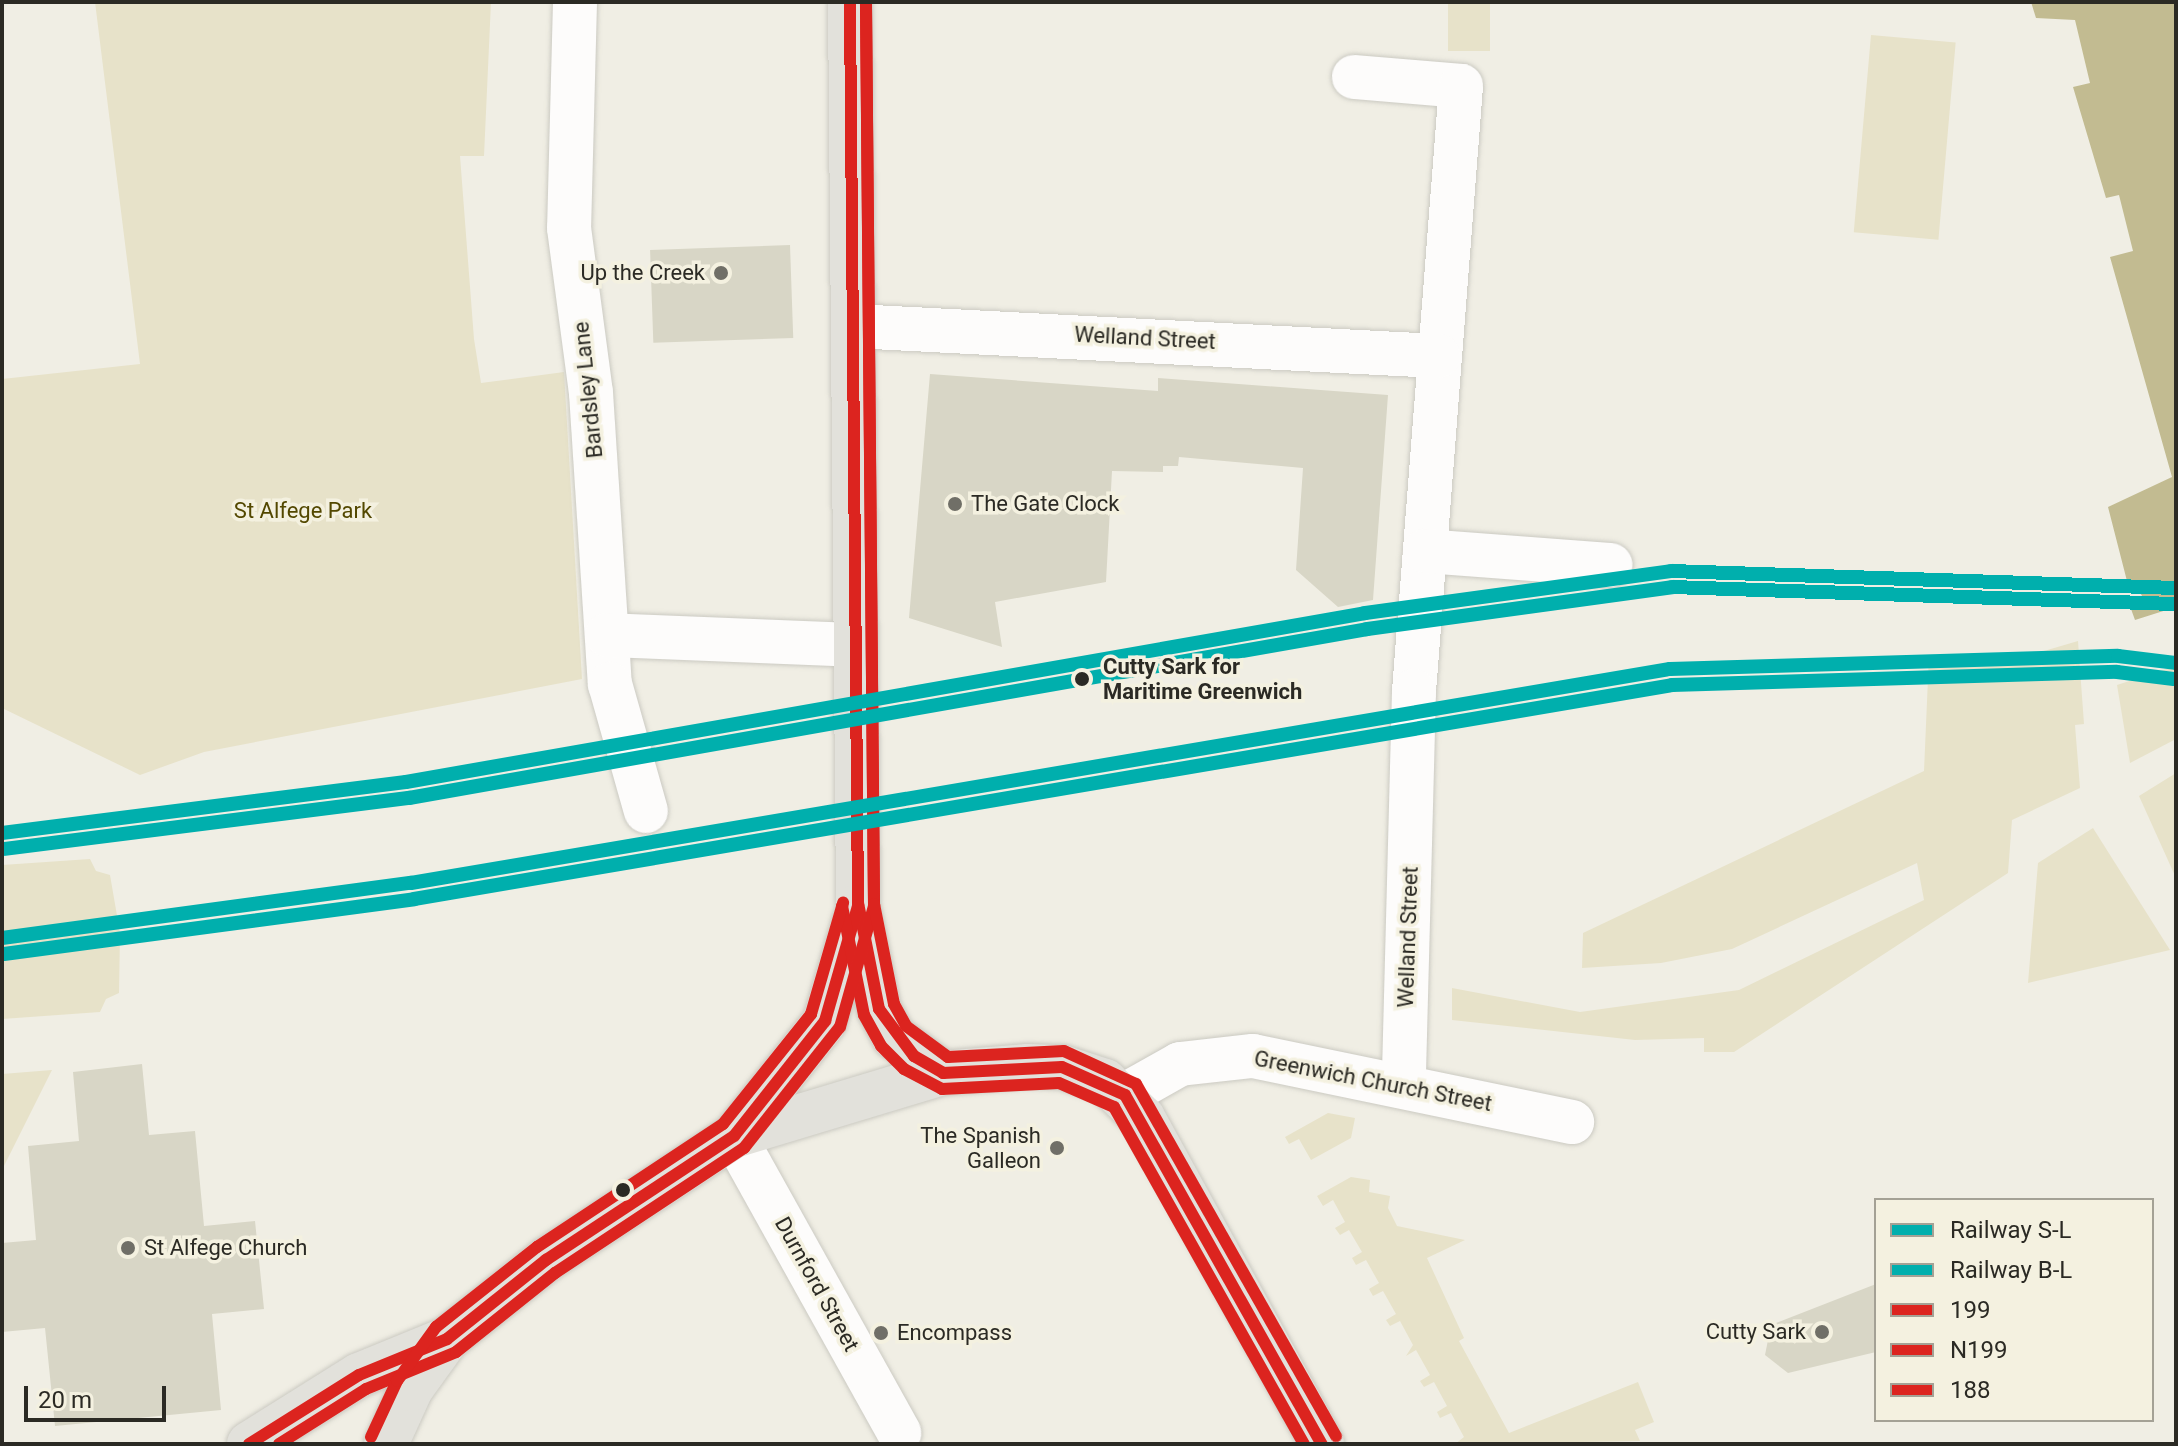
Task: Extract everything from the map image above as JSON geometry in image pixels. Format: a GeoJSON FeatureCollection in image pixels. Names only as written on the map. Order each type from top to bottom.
{"type":"FeatureCollection","features":[{"type":"Feature","properties":{"kind":"main road"},"geometry":{"type":"LineString","coordinates":[[850,2],[858,906],[879,1009],[894,1037],[943,1073]]}},
{"type":"Feature","properties":{"kind":"main road"},"geometry":{"type":"LineString","coordinates":[[734,1136],[825,1021],[858,906]]}},
{"type":"Feature","properties":{"kind":"main road"},"geometry":{"type":"LineString","coordinates":[[386,1444],[411,1389],[447,1339],[546,1260],[734,1136],[943,1073],[1062,1067],[1105,1081],[1125,1095],[1322,1444]]}},
{"type":"Feature","properties":{"kind":"main road"},"geometry":{"type":"LineString","coordinates":[[249,1444],[359,1375],[447,1339]]}},
{"type":"Feature","properties":{"kind":"street","name":"Bardsley Lane"},"geometry":{"type":"LineString","coordinates":[[575,2],[569,228],[591,393],[610,684],[646,811]]}},
{"type":"Feature","properties":{"kind":"street","name":"Welland Street"},"geometry":{"type":"LineString","coordinates":[[1354,77],[1461,86],[1414,691],[1404,1083]]}},
{"type":"Feature","properties":{"kind":"street","name":"Welland Street"},"geometry":{"type":"LineString","coordinates":[[853,326],[1438,356]]}},
{"type":"Feature","properties":{"kind":"street"},"geometry":{"type":"LineString","coordinates":[[1425,551],[1610,565]]}},
{"type":"Feature","properties":{"kind":"street"},"geometry":{"type":"LineString","coordinates":[[606,620],[856,645]]}},
{"type":"Feature","properties":{"kind":"street","name":"Greenwich Church Street"},"geometry":{"type":"LineString","coordinates":[[1125,1095],[1180,1064],[1239,1056],[1404,1083],[1572,1122]]}},
{"type":"Feature","properties":{"kind":"street","name":"Durnford Street"},"geometry":{"type":"LineString","coordinates":[[734,1136],[899,1433]]}},
{"type":"Feature","properties":{"kind":"green space","name":"St Alfege Park"},"geometry":{"type":"Polygon","coordinates":[[[95,2],[491,2],[484,156],[460,156],[474,339],[481,383],[564,372],[582,679],[204,752],[140,775],[2,708],[2,379],[140,364],[95,2]]]}},
{"type":"Feature","properties":{"kind":"green space"},"geometry":{"type":"Polygon","coordinates":[[[1448,2],[1490,2],[1490,51],[1448,51],[1448,2]]]}},
{"type":"Feature","properties":{"kind":"green space"},"geometry":{"type":"Polygon","coordinates":[[[1871,35],[1956,42],[1938,240],[1854,232],[1871,35]]]}},
{"type":"Feature","properties":{"kind":"green space"},"geometry":{"type":"Polygon","coordinates":[[[2078,641],[2084,724],[2075,725],[2080,788],[2012,820],[2008,873],[1734,1052],[1704,1052],[1704,1038],[1635,1040],[1452,1020],[1452,988],[1580,1012],[1739,990],[1924,900],[1917,863],[1732,949],[1661,963],[1582,968],[1583,933],[1924,771],[1929,655],[2013,660],[2078,641]]]}},
{"type":"Feature","properties":{"kind":"green space"},"geometry":{"type":"Polygon","coordinates":[[[2176,666],[2176,739],[2130,763],[2117,685],[2176,666]]]}},
{"type":"Feature","properties":{"kind":"green space"},"geometry":{"type":"Polygon","coordinates":[[[2176,773],[2176,878],[2139,796],[2176,773]]]}},
{"type":"Feature","properties":{"kind":"green space"},"geometry":{"type":"Polygon","coordinates":[[[2093,828],[2170,950],[2028,983],[2038,863],[2093,828]]]}},
{"type":"Feature","properties":{"kind":"green space"},"geometry":{"type":"Polygon","coordinates":[[[90,859],[96,871],[110,875],[120,933],[119,993],[106,999],[100,1012],[2,1019],[2,865],[90,859]]]}},
{"type":"Feature","properties":{"kind":"green space"},"geometry":{"type":"Polygon","coordinates":[[[52,1070],[2,1170],[2,1074],[52,1070]]]}},
{"type":"Feature","properties":{"kind":"green space"},"geometry":{"type":"Polygon","coordinates":[[[1328,1113],[1355,1118],[1351,1138],[1311,1160],[1299,1139],[1289,1144],[1285,1137],[1328,1113]]]}},
{"type":"Feature","properties":{"kind":"green space"},"geometry":{"type":"Polygon","coordinates":[[[1351,1177],[1370,1180],[1369,1192],[1390,1196],[1388,1208],[1397,1226],[1465,1240],[1427,1258],[1464,1338],[1459,1341],[1509,1433],[1638,1382],[1654,1422],[1635,1430],[1640,1441],[1455,1444],[1464,1437],[1451,1413],[1440,1418],[1437,1412],[1447,1406],[1434,1382],[1424,1387],[1420,1381],[1430,1375],[1416,1350],[1406,1356],[1413,1345],[1400,1321],[1390,1326],[1386,1320],[1396,1314],[1383,1291],[1373,1296],[1369,1289],[1379,1283],[1366,1260],[1356,1265],[1352,1258],[1362,1252],[1349,1230],[1340,1235],[1335,1228],[1345,1222],[1333,1200],[1323,1206],[1317,1196],[1351,1177]]]}},
{"type":"Feature","properties":{"kind":"shaded area"},"geometry":{"type":"Polygon","coordinates":[[[2031,2],[2176,2],[2176,607],[2135,620],[2131,609],[2144,599],[2132,580],[2127,581],[2108,507],[2172,477],[2110,257],[2133,251],[2119,195],[2106,198],[2073,87],[2090,83],[2075,20],[2036,18],[2031,2]]]}},
{"type":"Feature","properties":{"kind":"building","name":"Up the Creek"},"geometry":{"type":"Polygon","coordinates":[[[790,245],[793,338],[653,343],[650,250],[790,245]]]}},
{"type":"Feature","properties":{"kind":"building"},"geometry":{"type":"Polygon","coordinates":[[[930,374],[1158,391],[1158,378],[1388,395],[1373,600],[1338,607],[1296,570],[1303,468],[1179,457],[1178,466],[1163,466],[1163,472],[1112,471],[1106,582],[995,602],[1002,647],[909,618],[930,374]]]}},
{"type":"Feature","properties":{"kind":"building","name":"St Alfege Church"},"geometry":{"type":"Polygon","coordinates":[[[142,1064],[149,1135],[195,1131],[204,1226],[255,1221],[264,1309],[212,1314],[221,1410],[55,1426],[45,1328],[2,1332],[2,1243],[36,1240],[28,1146],[79,1141],[73,1072],[142,1064]]]}},
{"type":"Feature","properties":{"kind":"building","name":"Cutty Sark"},"geometry":{"type":"Polygon","coordinates":[[[1874,1285],[1874,1352],[1788,1373],[1765,1355],[1771,1325],[1874,1285]]]}},
{"type":"Feature","properties":{"kind":"rail line","name":"S-L"},"geometry":{"type":"LineString","coordinates":[[2,833],[406,782],[1365,613],[1671,571],[2176,588]]}},
{"type":"Feature","properties":{"kind":"rail line","name":"B-L"},"geometry":{"type":"LineString","coordinates":[[4,849],[409,798],[1367,629],[1672,587],[2175,604]]}},
{"type":"Feature","properties":{"kind":"rail line","name":"S-L"},"geometry":{"type":"LineString","coordinates":[[2,938],[411,883],[1670,669],[2118,656],[2176,663]]}},
{"type":"Feature","properties":{"kind":"rail line","name":"B-L"},"geometry":{"type":"LineString","coordinates":[[4,954],[414,899],[1672,685],[2117,672],[2174,679]]}},
{"type":"Feature","properties":{"kind":"transit line","name":"199"},"geometry":{"type":"LineString","coordinates":[[249,1444],[359,1375],[447,1339],[546,1260],[734,1136],[825,1021],[858,906],[850,2]]}},
{"type":"Feature","properties":{"kind":"transit line","name":"N199"},"geometry":{"type":"LineString","coordinates":[[279,1444],[366,1389],[456,1352],[555,1273],[744,1148],[840,1027],[874,906],[866,2]]}},
{"type":"Feature","properties":{"kind":"transit line","name":"188"},"geometry":{"type":"LineString","coordinates":[[866,2],[874,904],[894,1004],[906,1026],[948,1057],[1064,1051],[1136,1084],[1336,1436]]}},
{"type":"Feature","properties":{"kind":"transit line","name":"188"},"geometry":{"type":"LineString","coordinates":[[371,1437],[397,1381],[436,1327],[537,1247],[723,1124],[811,1014],[843,903]]}},
{"type":"Feature","properties":{"kind":"transit line","name":"199"},"geometry":{"type":"LineString","coordinates":[[858,903],[879,1009],[914,1056],[943,1073],[1062,1067],[1125,1095],[1322,1444]]}},
{"type":"Feature","properties":{"kind":"transit line","name":"N199"},"geometry":{"type":"LineString","coordinates":[[842,906],[864,1015],[881,1046],[904,1069],[942,1089],[1059,1083],[1114,1107],[1304,1444]]}},
{"type":"Feature","properties":{"kind":"place","name":"Up the Creek"},"geometry":{"type":"Point","coordinates":[721,273]}},
{"type":"Feature","properties":{"kind":"place","name":"The Gate Clock"},"geometry":{"type":"Point","coordinates":[955,504]}},
{"type":"Feature","properties":{"kind":"place","name":"Cutty Sark for Maritime Greenwich"},"geometry":{"type":"Point","coordinates":[1082,679]}},
{"type":"Feature","properties":{"kind":"place","name":"The Spanish Galleon"},"geometry":{"type":"Point","coordinates":[1057,1148]}},
{"type":"Feature","properties":{"kind":"place","name":"St Alfege Church"},"geometry":{"type":"Point","coordinates":[128,1248]}},
{"type":"Feature","properties":{"kind":"place","name":"Cutty Sark"},"geometry":{"type":"Point","coordinates":[1822,1332]}},
{"type":"Feature","properties":{"kind":"place","name":"Encompass"},"geometry":{"type":"Point","coordinates":[881,1333]}}]}
